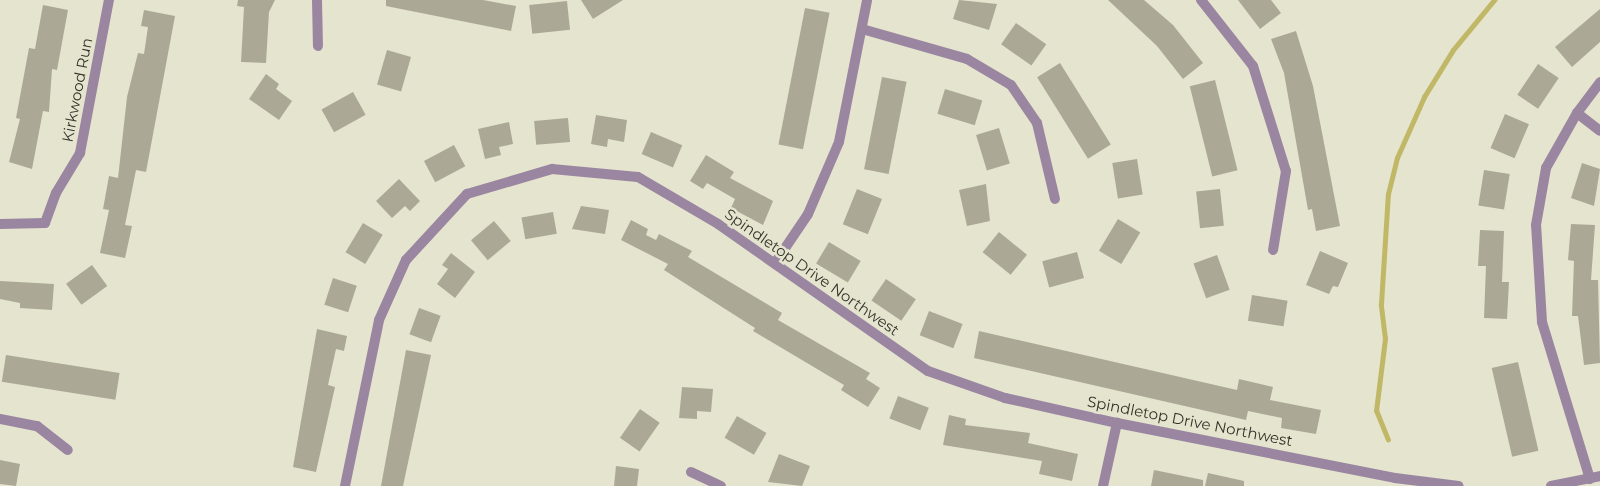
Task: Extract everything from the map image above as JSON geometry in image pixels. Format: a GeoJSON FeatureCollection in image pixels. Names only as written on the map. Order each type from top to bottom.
{"type":"FeatureCollection","features":[{"type":"Feature","properties":{"kind":"street","name":"Kirkwood Run"},"geometry":{"type":"LineString","coordinates":[[0,224],[45,223],[56,193],[80,153],[109,0]]}},
{"type":"Feature","properties":{"kind":"street"},"geometry":{"type":"LineString","coordinates":[[317,0],[318,46]]}},
{"type":"Feature","properties":{"kind":"street"},"geometry":{"type":"LineString","coordinates":[[775,264],[808,214],[839,142],[867,0]]}},
{"type":"Feature","properties":{"kind":"street"},"geometry":{"type":"LineString","coordinates":[[1201,0],[1253,66],[1286,171],[1273,250]]}},
{"type":"Feature","properties":{"kind":"street"},"geometry":{"type":"LineString","coordinates":[[862,29],[967,59],[1011,86],[1037,123],[1055,200]]}},
{"type":"Feature","properties":{"kind":"street"},"geometry":{"type":"LineString","coordinates":[[1551,486],[1595,478],[1542,322],[1536,225],[1546,168],[1577,113],[1600,82]]}},
{"type":"Feature","properties":{"kind":"street"},"geometry":{"type":"LineString","coordinates":[[1577,113],[1600,131]]}},
{"type":"Feature","properties":{"kind":"street","name":"Spindletop Drive Northwest"},"geometry":{"type":"LineString","coordinates":[[346,486],[379,320],[406,260],[467,194],[552,169],[638,177],[775,264],[928,371],[1005,398],[1117,423],[1395,478],[1460,486]]}},
{"type":"Feature","properties":{"kind":"street"},"geometry":{"type":"LineString","coordinates":[[0,419],[37,426],[68,450]]}},
{"type":"Feature","properties":{"kind":"street"},"geometry":{"type":"LineString","coordinates":[[1103,486],[1117,423]]}},
{"type":"Feature","properties":{"kind":"street"},"geometry":{"type":"LineString","coordinates":[[691,472],[720,486]]}},
{"type":"Feature","properties":{"kind":"building"},"geometry":{"type":"Polygon","coordinates":[[[238,0],[275,0],[269,12],[266,63],[241,62],[244,7],[237,6],[238,0]]]}},
{"type":"Feature","properties":{"kind":"building"},"geometry":{"type":"Polygon","coordinates":[[[386,0],[483,0],[516,6],[511,31],[386,6],[386,0]]]}},
{"type":"Feature","properties":{"kind":"building"},"geometry":{"type":"Polygon","coordinates":[[[581,0],[623,0],[593,19],[581,0]]]}},
{"type":"Feature","properties":{"kind":"building"},"geometry":{"type":"Polygon","coordinates":[[[959,0],[997,4],[989,30],[953,19],[959,0]]]}},
{"type":"Feature","properties":{"kind":"building"},"geometry":{"type":"Polygon","coordinates":[[[1108,0],[1144,0],[1173,25],[1203,63],[1183,79],[1157,46],[1108,0]]]}},
{"type":"Feature","properties":{"kind":"building"},"geometry":{"type":"Polygon","coordinates":[[[1238,0],[1271,0],[1281,13],[1260,29],[1238,0]]]}},
{"type":"Feature","properties":{"kind":"building"},"geometry":{"type":"Polygon","coordinates":[[[567,1],[570,30],[532,34],[529,5],[567,1]]]}},
{"type":"Feature","properties":{"kind":"building"},"geometry":{"type":"Polygon","coordinates":[[[43,5],[68,10],[57,70],[52,69],[49,112],[43,111],[32,169],[9,162],[20,119],[16,118],[29,48],[35,49],[43,5]]]}},
{"type":"Feature","properties":{"kind":"building"},"geometry":{"type":"Polygon","coordinates":[[[805,8],[830,13],[803,149],[778,144],[805,8]]]}},
{"type":"Feature","properties":{"kind":"building"},"geometry":{"type":"Polygon","coordinates":[[[1600,9],[1600,42],[1572,67],[1555,47],[1600,9]]]}},
{"type":"Feature","properties":{"kind":"building"},"geometry":{"type":"Polygon","coordinates":[[[144,10],[175,16],[146,172],[136,170],[125,225],[132,226],[125,258],[100,253],[109,210],[103,209],[109,176],[118,178],[127,97],[138,53],[144,54],[148,27],[141,26],[144,10]]]}},
{"type":"Feature","properties":{"kind":"building"},"geometry":{"type":"Polygon","coordinates":[[[1016,23],[1046,44],[1031,66],[1001,44],[1016,23]]]}},
{"type":"Feature","properties":{"kind":"building"},"geometry":{"type":"Polygon","coordinates":[[[1296,31],[1313,86],[1340,226],[1316,231],[1312,209],[1308,210],[1284,73],[1271,39],[1296,31]]]}},
{"type":"Feature","properties":{"kind":"building"},"geometry":{"type":"Polygon","coordinates":[[[387,50],[411,57],[401,91],[377,85],[387,50]]]}},
{"type":"Feature","properties":{"kind":"building"},"geometry":{"type":"Polygon","coordinates":[[[1060,63],[1111,144],[1088,159],[1037,77],[1060,63]]]}},
{"type":"Feature","properties":{"kind":"building"},"geometry":{"type":"Polygon","coordinates":[[[1538,64],[1559,78],[1538,109],[1517,95],[1538,64]]]}},
{"type":"Feature","properties":{"kind":"building"},"geometry":{"type":"Polygon","coordinates":[[[266,74],[279,84],[276,89],[292,101],[279,120],[249,99],[266,74]]]}},
{"type":"Feature","properties":{"kind":"building"},"geometry":{"type":"Polygon","coordinates":[[[882,77],[907,82],[889,174],[864,169],[882,77]]]}},
{"type":"Feature","properties":{"kind":"building"},"geometry":{"type":"Polygon","coordinates":[[[1215,80],[1237,170],[1212,177],[1190,86],[1215,80]]]}},
{"type":"Feature","properties":{"kind":"building"},"geometry":{"type":"Polygon","coordinates":[[[945,89],[982,100],[975,125],[937,114],[945,89]]]}},
{"type":"Feature","properties":{"kind":"building"},"geometry":{"type":"Polygon","coordinates":[[[353,92],[366,115],[334,132],[322,109],[353,92]]]}},
{"type":"Feature","properties":{"kind":"building"},"geometry":{"type":"Polygon","coordinates":[[[1505,114],[1529,124],[1514,158],[1491,148],[1505,114]]]}},
{"type":"Feature","properties":{"kind":"building"},"geometry":{"type":"Polygon","coordinates":[[[596,115],[627,120],[624,142],[608,139],[607,147],[591,144],[596,115]]]}},
{"type":"Feature","properties":{"kind":"building"},"geometry":{"type":"Polygon","coordinates":[[[568,118],[570,142],[536,145],[534,121],[568,118]]]}},
{"type":"Feature","properties":{"kind":"building"},"geometry":{"type":"Polygon","coordinates":[[[509,122],[513,144],[499,147],[501,155],[485,159],[478,129],[509,122]]]}},
{"type":"Feature","properties":{"kind":"building"},"geometry":{"type":"Polygon","coordinates":[[[999,128],[1010,163],[987,170],[976,135],[999,128]]]}},
{"type":"Feature","properties":{"kind":"building"},"geometry":{"type":"Polygon","coordinates":[[[651,132],[682,145],[673,167],[642,154],[651,132]]]}},
{"type":"Feature","properties":{"kind":"building"},"geometry":{"type":"Polygon","coordinates":[[[454,145],[465,166],[435,182],[424,161],[454,145]]]}},
{"type":"Feature","properties":{"kind":"building"},"geometry":{"type":"Polygon","coordinates":[[[706,155],[734,172],[730,178],[773,201],[763,225],[731,208],[735,199],[707,183],[703,189],[690,181],[706,155]]]}},
{"type":"Feature","properties":{"kind":"building"},"geometry":{"type":"Polygon","coordinates":[[[1137,159],[1143,195],[1118,198],[1112,163],[1137,159]]]}},
{"type":"Feature","properties":{"kind":"building"},"geometry":{"type":"Polygon","coordinates":[[[1582,163],[1600,169],[1594,206],[1571,198],[1582,163]]]}},
{"type":"Feature","properties":{"kind":"building"},"geometry":{"type":"Polygon","coordinates":[[[1484,170],[1510,174],[1504,210],[1478,206],[1484,170]]]}},
{"type":"Feature","properties":{"kind":"building"},"geometry":{"type":"Polygon","coordinates":[[[399,179],[420,201],[410,211],[405,206],[392,218],[376,201],[399,179]]]}},
{"type":"Feature","properties":{"kind":"building"},"geometry":{"type":"Polygon","coordinates":[[[986,184],[990,221],[967,226],[959,190],[986,184]]]}},
{"type":"Feature","properties":{"kind":"building"},"geometry":{"type":"Polygon","coordinates":[[[857,189],[882,199],[868,234],[843,224],[857,189]]]}},
{"type":"Feature","properties":{"kind":"building"},"geometry":{"type":"Polygon","coordinates":[[[1220,189],[1224,226],[1200,228],[1196,192],[1220,189]]]}},
{"type":"Feature","properties":{"kind":"building"},"geometry":{"type":"Polygon","coordinates":[[[581,206],[609,210],[605,234],[572,229],[581,206]]]}},
{"type":"Feature","properties":{"kind":"building"},"geometry":{"type":"Polygon","coordinates":[[[553,212],[557,234],[525,239],[521,218],[553,212]]]}},
{"type":"Feature","properties":{"kind":"building"},"geometry":{"type":"Polygon","coordinates":[[[1118,219],[1140,232],[1121,264],[1099,251],[1118,219]]]}},
{"type":"Feature","properties":{"kind":"building"},"geometry":{"type":"Polygon","coordinates":[[[631,220],[648,229],[646,235],[656,240],[659,234],[692,251],[688,257],[782,313],[778,320],[870,373],[866,379],[880,388],[868,407],[841,390],[844,385],[753,331],[755,328],[664,270],[668,264],[621,240],[631,220]]]}},
{"type":"Feature","properties":{"kind":"building"},"geometry":{"type":"Polygon","coordinates":[[[494,221],[511,241],[488,260],[471,240],[494,221]]]}},
{"type":"Feature","properties":{"kind":"building"},"geometry":{"type":"Polygon","coordinates":[[[363,223],[383,235],[365,264],[345,252],[363,223]]]}},
{"type":"Feature","properties":{"kind":"building"},"geometry":{"type":"Polygon","coordinates":[[[1571,224],[1595,225],[1591,280],[1598,280],[1600,363],[1584,365],[1578,316],[1572,316],[1574,261],[1568,260],[1571,224]]]}},
{"type":"Feature","properties":{"kind":"building"},"geometry":{"type":"Polygon","coordinates":[[[1480,230],[1504,231],[1502,282],[1509,282],[1507,319],[1484,318],[1486,266],[1478,266],[1480,230]]]}},
{"type":"Feature","properties":{"kind":"building"},"geometry":{"type":"Polygon","coordinates":[[[999,232],[1027,255],[1011,275],[983,252],[999,232]]]}},
{"type":"Feature","properties":{"kind":"building"},"geometry":{"type":"Polygon","coordinates":[[[829,242],[861,261],[848,282],[816,263],[829,242]]]}},
{"type":"Feature","properties":{"kind":"building"},"geometry":{"type":"Polygon","coordinates":[[[1320,251],[1348,263],[1338,287],[1333,286],[1329,294],[1306,285],[1320,251]]]}},
{"type":"Feature","properties":{"kind":"building"},"geometry":{"type":"Polygon","coordinates":[[[1077,252],[1084,278],[1049,287],[1042,261],[1077,252]]]}},
{"type":"Feature","properties":{"kind":"building"},"geometry":{"type":"Polygon","coordinates":[[[451,253],[475,272],[455,298],[437,284],[448,269],[442,265],[451,253]]]}},
{"type":"Feature","properties":{"kind":"building"},"geometry":{"type":"Polygon","coordinates":[[[1217,255],[1230,290],[1206,298],[1194,264],[1217,255]]]}},
{"type":"Feature","properties":{"kind":"building"},"geometry":{"type":"Polygon","coordinates":[[[92,265],[107,286],[81,305],[66,284],[92,265]]]}},
{"type":"Feature","properties":{"kind":"building"},"geometry":{"type":"Polygon","coordinates":[[[333,278],[357,286],[348,312],[324,305],[333,278]]]}},
{"type":"Feature","properties":{"kind":"building"},"geometry":{"type":"Polygon","coordinates":[[[886,279],[916,299],[901,321],[871,301],[886,279]]]}},
{"type":"Feature","properties":{"kind":"building"},"geometry":{"type":"Polygon","coordinates":[[[0,281],[54,284],[52,310],[20,308],[20,303],[0,299],[0,281]]]}},
{"type":"Feature","properties":{"kind":"building"},"geometry":{"type":"Polygon","coordinates":[[[1252,295],[1288,301],[1283,326],[1248,321],[1252,295]]]}},
{"type":"Feature","properties":{"kind":"building"},"geometry":{"type":"Polygon","coordinates":[[[419,308],[441,316],[431,342],[409,334],[419,308]]]}},
{"type":"Feature","properties":{"kind":"building"},"geometry":{"type":"Polygon","coordinates":[[[929,311],[963,324],[953,348],[920,335],[929,311]]]}},
{"type":"Feature","properties":{"kind":"building"},"geometry":{"type":"Polygon","coordinates":[[[317,329],[347,336],[344,351],[336,349],[328,385],[335,387],[316,472],[293,467],[317,329]]]}},
{"type":"Feature","properties":{"kind":"building"},"geometry":{"type":"Polygon","coordinates":[[[979,331],[1237,390],[1239,379],[1273,387],[1270,400],[1321,410],[1316,434],[1281,428],[1282,418],[1248,411],[1246,420],[974,358],[979,331]]]}},
{"type":"Feature","properties":{"kind":"building"},"geometry":{"type":"Polygon","coordinates":[[[406,350],[431,355],[403,486],[381,486],[406,350]]]}},
{"type":"Feature","properties":{"kind":"building"},"geometry":{"type":"Polygon","coordinates":[[[6,355],[120,373],[115,400],[2,382],[6,355]]]}},
{"type":"Feature","properties":{"kind":"building"},"geometry":{"type":"Polygon","coordinates":[[[1518,362],[1538,451],[1512,457],[1492,368],[1518,362]]]}},
{"type":"Feature","properties":{"kind":"building"},"geometry":{"type":"Polygon","coordinates":[[[682,387],[713,389],[711,412],[697,411],[697,419],[679,418],[682,387]]]}},
{"type":"Feature","properties":{"kind":"building"},"geometry":{"type":"Polygon","coordinates":[[[898,396],[929,408],[920,430],[889,418],[898,396]]]}},
{"type":"Feature","properties":{"kind":"building"},"geometry":{"type":"Polygon","coordinates":[[[640,409],[660,423],[640,451],[620,438],[640,409]]]}},
{"type":"Feature","properties":{"kind":"building"},"geometry":{"type":"Polygon","coordinates":[[[949,415],[966,419],[965,425],[1030,433],[1028,443],[1078,454],[1072,481],[1039,474],[1042,461],[943,445],[949,415]]]}},
{"type":"Feature","properties":{"kind":"building"},"geometry":{"type":"Polygon","coordinates":[[[737,416],[766,433],[754,455],[724,438],[737,416]]]}},
{"type":"Feature","properties":{"kind":"building"},"geometry":{"type":"Polygon","coordinates":[[[779,454],[810,466],[802,486],[768,482],[779,454]]]}},
{"type":"Feature","properties":{"kind":"building"},"geometry":{"type":"Polygon","coordinates":[[[0,460],[20,464],[16,486],[0,484],[0,460]]]}},
{"type":"Feature","properties":{"kind":"building"},"geometry":{"type":"Polygon","coordinates":[[[616,466],[639,469],[637,486],[614,486],[616,466]]]}},
{"type":"Feature","properties":{"kind":"building"},"geometry":{"type":"Polygon","coordinates":[[[1154,470],[1203,480],[1203,486],[1151,486],[1154,470]]]}},
{"type":"Feature","properties":{"kind":"building"},"geometry":{"type":"Polygon","coordinates":[[[1208,473],[1244,481],[1244,486],[1205,486],[1208,473]]]}},
{"type":"Feature","properties":{"kind":"waterway"},"geometry":{"type":"LineString","coordinates":[[1388,440],[1376,411],[1385,339],[1381,304],[1388,194],[1397,158],[1424,97],[1453,50],[1494,0]]}}]}
